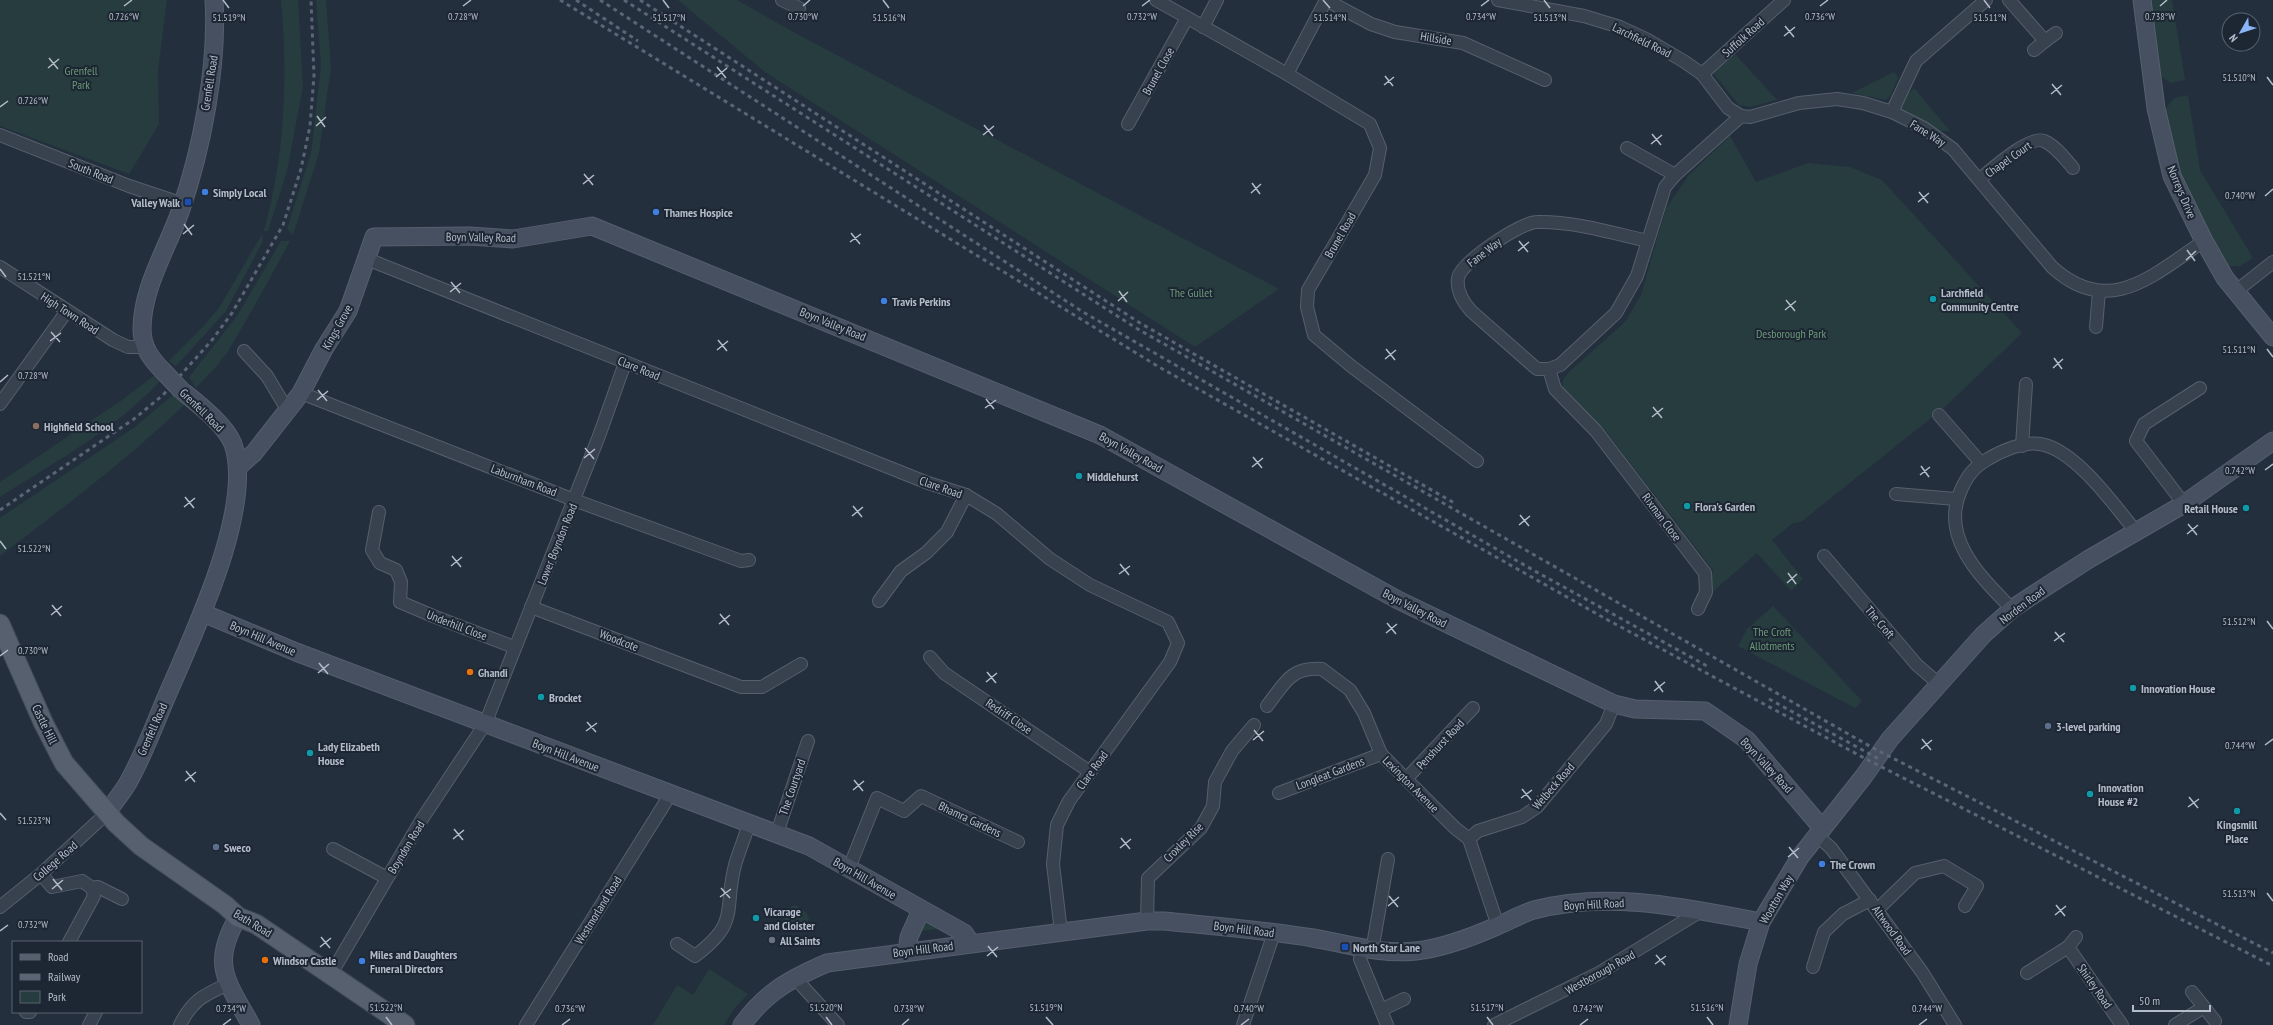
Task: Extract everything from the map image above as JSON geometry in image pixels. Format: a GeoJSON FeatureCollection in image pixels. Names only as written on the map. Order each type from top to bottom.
{"type":"FeatureCollection","features":[{"type":"Feature","properties":{"kind":"main road","name":"Castle Hill"},"geometry":{"type":"LineString","coordinates":[[0,624],[43,722],[64,763],[107,813]]}},
{"type":"Feature","properties":{"kind":"main road","name":"Bath Road"},"geometry":{"type":"LineString","coordinates":[[107,813],[141,846],[225,904],[238,917],[256,924],[405,1025]]}},
{"type":"Feature","properties":{"kind":"street","name":"Grenfell Road"},"geometry":{"type":"LineString","coordinates":[[107,813],[130,780],[203,613],[232,520],[238,467],[232,444],[226,432],[201,407],[181,390],[150,357],[144,347],[142,330],[154,275],[183,204],[198,149],[212,74],[216,30],[214,0]]}},
{"type":"Feature","properties":{"kind":"street"},"geometry":{"type":"LineString","coordinates":[[782,0],[798,8]]}},
{"type":"Feature","properties":{"kind":"street","name":"Brunel Road"},"geometry":{"type":"LineString","coordinates":[[1156,0],[1370,124],[1380,148],[1375,175],[1308,290],[1307,307],[1314,335],[1351,366],[1478,461]]}},
{"type":"Feature","properties":{"kind":"street"},"geometry":{"type":"LineString","coordinates":[[1203,27],[1216,0]]}},
{"type":"Feature","properties":{"kind":"street"},"geometry":{"type":"LineString","coordinates":[[1286,74],[1326,0]]}},
{"type":"Feature","properties":{"kind":"street","name":"Hillside"},"geometry":{"type":"LineString","coordinates":[[1326,0],[1371,24],[1395,32],[1463,43],[1545,80]]}},
{"type":"Feature","properties":{"kind":"street","name":"Larchfield Road"},"geometry":{"type":"LineString","coordinates":[[1498,0],[1584,16],[1620,27],[1685,62],[1702,74],[1728,108],[1741,116]]}},
{"type":"Feature","properties":{"kind":"street","name":"Suffolk Road"},"geometry":{"type":"LineString","coordinates":[[1702,74],[1784,0]]}},
{"type":"Feature","properties":{"kind":"street"},"geometry":{"type":"LineString","coordinates":[[1892,112],[1916,61],[1986,0]]}},
{"type":"Feature","properties":{"kind":"street"},"geometry":{"type":"LineString","coordinates":[[2010,0],[2045,41]]}},
{"type":"Feature","properties":{"kind":"street","name":"Norreys Drive"},"geometry":{"type":"LineString","coordinates":[[2142,0],[2156,108],[2172,176],[2204,241],[2235,292],[2273,337]]}},
{"type":"Feature","properties":{"kind":"street","name":"Brunel Close"},"geometry":{"type":"LineString","coordinates":[[1128,124],[1187,18]]}},
{"type":"Feature","properties":{"kind":"street"},"geometry":{"type":"LineString","coordinates":[[2034,50],[2056,33]]}},
{"type":"Feature","properties":{"kind":"street","name":"Fane Way"},"geometry":{"type":"LineString","coordinates":[[1741,116],[1750,117],[1799,103],[1837,100],[1863,103],[1892,112],[1924,128],[1953,149],[1980,179],[2052,267],[2065,279],[2078,286],[2099,291],[2132,287],[2204,241]]}},
{"type":"Feature","properties":{"kind":"street"},"geometry":{"type":"LineString","coordinates":[[1549,369],[1560,365],[1616,313],[1637,276],[1665,187],[1675,175],[1741,116]]}},
{"type":"Feature","properties":{"kind":"street","name":"South Road"},"geometry":{"type":"LineString","coordinates":[[0,134],[129,186],[183,204]]}},
{"type":"Feature","properties":{"kind":"street","name":"Chapel Court"},"geometry":{"type":"LineString","coordinates":[[1980,179],[2031,141],[2043,140],[2054,147],[2073,168]]}},
{"type":"Feature","properties":{"kind":"street"},"geometry":{"type":"LineString","coordinates":[[1627,148],[1675,175]]}},
{"type":"Feature","properties":{"kind":"street","name":"Fane Way"},"geometry":{"type":"LineString","coordinates":[[1549,369],[1536,369],[1462,301],[1458,286],[1458,277],[1466,265],[1513,230],[1535,222],[1558,223],[1648,241]]}},
{"type":"Feature","properties":{"kind":"street","name":"Boyn Valley Road"},"geometry":{"type":"LineString","coordinates":[[374,237],[470,236],[512,239],[592,226],[1100,435],[1398,600],[1614,704],[1635,709],[1705,711],[1747,740],[1822,834]]}},
{"type":"Feature","properties":{"kind":"street","name":"Kings Grove"},"geometry":{"type":"LineString","coordinates":[[238,467],[254,453],[301,393],[324,349],[348,311],[374,237]]}},
{"type":"Feature","properties":{"kind":"street","name":"Clare Road"},"geometry":{"type":"LineString","coordinates":[[367,259],[928,483],[966,495],[997,514],[1050,559],[1090,585],[1168,622],[1174,631],[1178,643],[1170,662],[1069,801],[1057,825],[1053,864],[1061,932]]}},
{"type":"Feature","properties":{"kind":"street"},"geometry":{"type":"LineString","coordinates":[[2235,292],[2273,262]]}},
{"type":"Feature","properties":{"kind":"street","name":"High Town Road"},"geometry":{"type":"LineString","coordinates":[[0,267],[67,311],[128,347],[144,347]]}},
{"type":"Feature","properties":{"kind":"street"},"geometry":{"type":"LineString","coordinates":[[2096,327],[2099,291]]}},
{"type":"Feature","properties":{"kind":"street"},"geometry":{"type":"LineString","coordinates":[[0,404],[67,311]]}},
{"type":"Feature","properties":{"kind":"street"},"geometry":{"type":"LineString","coordinates":[[244,351],[267,376],[288,411]]}},
{"type":"Feature","properties":{"kind":"street","name":"Lower Boyndon Road"},"geometry":{"type":"LineString","coordinates":[[485,724],[514,647],[574,500],[625,363]]}},
{"type":"Feature","properties":{"kind":"street","name":"Rixman Close"},"geometry":{"type":"LineString","coordinates":[[1549,369],[1555,389],[1596,431],[1705,574],[1706,592],[1698,609]]}},
{"type":"Feature","properties":{"kind":"street"},"geometry":{"type":"LineString","coordinates":[[2022,446],[2026,384]]}},
{"type":"Feature","properties":{"kind":"street"},"geometry":{"type":"LineString","coordinates":[[2184,504],[2136,441],[2144,424],[2200,388]]}},
{"type":"Feature","properties":{"kind":"street","name":"Laburnham Road"},"geometry":{"type":"LineString","coordinates":[[301,393],[574,500],[741,561],[750,560]]}},
{"type":"Feature","properties":{"kind":"street"},"geometry":{"type":"LineString","coordinates":[[1939,415],[1981,463]]}},
{"type":"Feature","properties":{"kind":"street","name":"Norden Road"},"geometry":{"type":"LineString","coordinates":[[1822,834],[1890,739],[1983,635],[2012,610],[2089,559],[2137,533],[2184,504],[2273,441]]}},
{"type":"Feature","properties":{"kind":"street"},"geometry":{"type":"LineString","coordinates":[[2012,610],[1978,574],[1958,541],[1954,521],[1956,500],[1967,475],[1981,463],[1999,453],[2022,446],[2039,444],[2074,461],[2137,533]]}},
{"type":"Feature","properties":{"kind":"street"},"geometry":{"type":"LineString","coordinates":[[1896,494],[1956,500]]}},
{"type":"Feature","properties":{"kind":"street"},"geometry":{"type":"LineString","coordinates":[[879,601],[901,571],[926,553],[946,532],[966,495]]}},
{"type":"Feature","properties":{"kind":"street","name":"Underhill Close"},"geometry":{"type":"LineString","coordinates":[[379,512],[372,550],[380,563],[396,570],[401,582],[395,600],[514,647]]}},
{"type":"Feature","properties":{"kind":"street","name":"The Croft"},"geometry":{"type":"LineString","coordinates":[[1824,556],[1917,665],[1939,684]]}},
{"type":"Feature","properties":{"kind":"street","name":"Woodcote"},"geometry":{"type":"LineString","coordinates":[[531,607],[709,670],[741,687],[762,687],[801,664]]}},
{"type":"Feature","properties":{"kind":"street","name":"Boyn Hill Avenue"},"geometry":{"type":"LineString","coordinates":[[203,613],[296,652],[668,794],[809,846],[964,933],[970,944]]}},
{"type":"Feature","properties":{"kind":"street","name":"Redriff Close"},"geometry":{"type":"LineString","coordinates":[[930,657],[944,672],[1090,772]]}},
{"type":"Feature","properties":{"kind":"street","name":"Lexington Avenue"},"geometry":{"type":"LineString","coordinates":[[1267,706],[1290,676],[1300,670],[1322,669],[1350,690],[1364,714],[1381,754],[1455,828],[1469,839]]}},
{"type":"Feature","properties":{"kind":"street","name":"Welbeck Road"},"geometry":{"type":"LineString","coordinates":[[1469,839],[1478,831],[1522,817],[1537,807],[1606,724],[1614,704]]}},
{"type":"Feature","properties":{"kind":"street","name":"Penshurst Road"},"geometry":{"type":"LineString","coordinates":[[1406,779],[1473,708]]}},
{"type":"Feature","properties":{"kind":"street","name":"Boyndon Road"},"geometry":{"type":"LineString","coordinates":[[331,974],[422,819],[485,724]]}},
{"type":"Feature","properties":{"kind":"street","name":"Croxley Rise"},"geometry":{"type":"LineString","coordinates":[[1147,921],[1148,878],[1200,828],[1213,806],[1215,782],[1232,751],[1254,725]]}},
{"type":"Feature","properties":{"kind":"street","name":"The Courtyard"},"geometry":{"type":"LineString","coordinates":[[777,833],[808,741]]}},
{"type":"Feature","properties":{"kind":"street","name":"Longleat Gardens"},"geometry":{"type":"LineString","coordinates":[[1279,793],[1381,754]]}},
{"type":"Feature","properties":{"kind":"street","name":"Westmorland Road"},"geometry":{"type":"LineString","coordinates":[[526,1025],[665,803],[668,794]]}},
{"type":"Feature","properties":{"kind":"street","name":"Bhamra Gardens"},"geometry":{"type":"LineString","coordinates":[[849,868],[877,798],[904,811],[921,796],[1018,842]]}},
{"type":"Feature","properties":{"kind":"street","name":"College Road"},"geometry":{"type":"LineString","coordinates":[[0,907],[41,874],[107,813]]}},
{"type":"Feature","properties":{"kind":"street"},"geometry":{"type":"LineString","coordinates":[[677,944],[696,956],[712,944],[722,931],[729,915],[735,866],[749,824]]}},
{"type":"Feature","properties":{"kind":"street","name":"Altwood Road"},"geometry":{"type":"LineString","coordinates":[[1822,834],[1922,972],[1954,1025]]}},
{"type":"Feature","properties":{"kind":"street","name":"Wootton Way"},"geometry":{"type":"LineString","coordinates":[[1738,1025],[1748,964],[1761,922],[1800,857],[1822,834]]}},
{"type":"Feature","properties":{"kind":"street"},"geometry":{"type":"LineString","coordinates":[[1469,839],[1498,926]]}},
{"type":"Feature","properties":{"kind":"street"},"geometry":{"type":"LineString","coordinates":[[333,849],[387,878]]}},
{"type":"Feature","properties":{"kind":"street"},"geometry":{"type":"LineString","coordinates":[[1387,1025],[1381,1010],[1366,955],[1388,859]]}},
{"type":"Feature","properties":{"kind":"street"},"geometry":{"type":"LineString","coordinates":[[1813,967],[1824,932],[1843,914],[1873,905],[1915,873],[1944,866],[1977,886],[1965,906]]}},
{"type":"Feature","properties":{"kind":"street"},"geometry":{"type":"LineString","coordinates":[[41,874],[52,887],[82,881],[92,888],[94,896],[70,941]]}},
{"type":"Feature","properties":{"kind":"street"},"geometry":{"type":"LineString","coordinates":[[92,888],[98,887],[122,899]]}},
{"type":"Feature","properties":{"kind":"street","name":"Boyn Hill Road"},"geometry":{"type":"LineString","coordinates":[[742,1025],[760,1002],[794,977],[827,963],[908,951],[1147,921],[1164,921],[1274,932],[1315,938],[1366,955],[1416,951],[1464,940],[1532,911],[1574,902],[1626,901],[1702,911],[1761,922]]}},
{"type":"Feature","properties":{"kind":"street"},"geometry":{"type":"LineString","coordinates":[[908,951],[909,936],[921,910]]}},
{"type":"Feature","properties":{"kind":"street","name":"Westborough Road"},"geometry":{"type":"LineString","coordinates":[[1494,1025],[1599,973],[1702,911]]}},
{"type":"Feature","properties":{"kind":"street"},"geometry":{"type":"LineString","coordinates":[[238,917],[223,947],[223,968],[228,984],[251,1025]]}},
{"type":"Feature","properties":{"kind":"street"},"geometry":{"type":"LineString","coordinates":[[1243,1025],[1274,932]]}},
{"type":"Feature","properties":{"kind":"street","name":"Shirley Road"},"geometry":{"type":"LineString","coordinates":[[2027,973],[2072,942],[2122,1025]]}},
{"type":"Feature","properties":{"kind":"street"},"geometry":{"type":"LineString","coordinates":[[794,977],[838,1025]]}},
{"type":"Feature","properties":{"kind":"street"},"geometry":{"type":"LineString","coordinates":[[180,1025],[188,1009],[199,998],[228,984]]}},
{"type":"Feature","properties":{"kind":"street"},"geometry":{"type":"LineString","coordinates":[[2192,992],[2215,1021]]}},
{"type":"Feature","properties":{"kind":"street"},"geometry":{"type":"LineString","coordinates":[[1381,1010],[1404,999]]}},
{"type":"Feature","properties":{"kind":"street"},"geometry":{"type":"LineString","coordinates":[[2175,1025],[2204,1006]]}},
{"type":"Feature","properties":{"kind":"street"},"geometry":{"type":"LineString","coordinates":[[89,1025],[95,1013]]}},
{"type":"Feature","properties":{"kind":"green space","name":"Grenfell Park"},"geometry":{"type":"Polygon","coordinates":[[[0,0],[167,0],[158,72],[159,124],[129,174],[0,126],[0,0]]]}},
{"type":"Feature","properties":{"kind":"green space"},"geometry":{"type":"Polygon","coordinates":[[[281,0],[298,0],[303,87],[287,171],[268,231],[264,231],[276,174],[283,116],[284,59],[281,0]]]}},
{"type":"Feature","properties":{"kind":"green space"},"geometry":{"type":"Polygon","coordinates":[[[316,0],[326,0],[331,67],[319,153],[293,235],[287,229],[311,153],[321,66],[316,0]]]}},
{"type":"Feature","properties":{"kind":"green space","name":"The Gullet"},"geometry":{"type":"Polygon","coordinates":[[[678,0],[737,0],[797,34],[1279,289],[1195,347],[765,72],[678,0]]]}},
{"type":"Feature","properties":{"kind":"green space"},"geometry":{"type":"Polygon","coordinates":[[[2149,0],[2172,0],[2185,80],[2171,83],[2160,76],[2149,0]]]}},
{"type":"Feature","properties":{"kind":"green space"},"geometry":{"type":"Polygon","coordinates":[[[1735,54],[1777,100],[1750,107],[1739,105],[1713,73],[1735,54]]]}},
{"type":"Feature","properties":{"kind":"green space"},"geometry":{"type":"Polygon","coordinates":[[[1894,72],[1898,77],[1891,95],[1886,100],[1852,93],[1894,72]]]}},
{"type":"Feature","properties":{"kind":"green space"},"geometry":{"type":"Polygon","coordinates":[[[1914,88],[1950,131],[1941,131],[1900,110],[1901,102],[1914,88]]]}},
{"type":"Feature","properties":{"kind":"green space"},"geometry":{"type":"Polygon","coordinates":[[[2188,95],[2200,170],[2253,258],[2240,266],[2227,266],[2200,222],[2171,149],[2164,111],[2174,98],[2188,95]]]}},
{"type":"Feature","properties":{"kind":"green space","name":"Desborough Park"},"geometry":{"type":"Polygon","coordinates":[[[1730,136],[1756,182],[1808,163],[1850,167],[1882,180],[2022,333],[1945,407],[1801,522],[1793,523],[1772,540],[1803,579],[1791,591],[1757,553],[1707,597],[1713,570],[1607,433],[1564,391],[1563,383],[1569,372],[1625,322],[1641,295],[1666,208],[1689,175],[1730,136]]]}},
{"type":"Feature","properties":{"kind":"green space"},"geometry":{"type":"Polygon","coordinates":[[[262,234],[263,241],[226,311],[176,366],[169,361],[200,330],[219,308],[262,234]]]}},
{"type":"Feature","properties":{"kind":"green space"},"geometry":{"type":"Polygon","coordinates":[[[281,241],[290,241],[244,324],[225,356],[196,388],[189,377],[237,316],[281,241]]]}},
{"type":"Feature","properties":{"kind":"green space"},"geometry":{"type":"Polygon","coordinates":[[[155,375],[160,381],[143,399],[124,415],[84,444],[0,497],[0,482],[122,400],[155,375]]]}},
{"type":"Feature","properties":{"kind":"green space"},"geometry":{"type":"Polygon","coordinates":[[[174,394],[184,405],[95,483],[0,556],[0,518],[135,427],[174,394]]]}},
{"type":"Feature","properties":{"kind":"green space","name":"The Croft Allotments"},"geometry":{"type":"Polygon","coordinates":[[[1773,606],[1862,701],[1855,708],[1738,646],[1747,629],[1773,606]]]}},
{"type":"Feature","properties":{"kind":"green space"},"geometry":{"type":"Polygon","coordinates":[[[795,905],[807,913],[809,919],[804,930],[799,932],[787,925],[784,918],[790,907],[795,905]]]}},
{"type":"Feature","properties":{"kind":"green space"},"geometry":{"type":"Polygon","coordinates":[[[920,914],[946,928],[913,932],[920,914]]]}},
{"type":"Feature","properties":{"kind":"green space"},"geometry":{"type":"Polygon","coordinates":[[[709,969],[748,994],[733,1010],[724,1025],[653,1025],[677,985],[693,995],[709,969]]]}},
{"type":"Feature","properties":{"kind":"railway"},"geometry":{"type":"LineString","coordinates":[[0,510],[134,419],[163,395],[212,340],[232,313],[283,225],[301,169],[310,126],[314,76],[311,0]]}},
{"type":"Feature","properties":{"kind":"railway"},"geometry":{"type":"LineString","coordinates":[[560,0],[1159,367],[1606,619],[1866,759],[2273,966]]}},
{"type":"Feature","properties":{"kind":"railway"},"geometry":{"type":"LineString","coordinates":[[576,0],[638,41]]}},
{"type":"Feature","properties":{"kind":"railway"},"geometry":{"type":"LineString","coordinates":[[600,0],[1083,312],[1533,570],[1707,666]]}},
{"type":"Feature","properties":{"kind":"railway"},"geometry":{"type":"LineString","coordinates":[[624,0],[1136,328],[1873,748],[2273,953]]}},
{"type":"Feature","properties":{"kind":"railway"},"geometry":{"type":"LineString","coordinates":[[640,0],[1140,323],[1456,504]]}},
{"type":"Feature","properties":{"kind":"railway"},"geometry":{"type":"LineString","coordinates":[[1769,699],[1879,759]]}},
{"type":"Feature","properties":{"kind":"place","name":"Simply Local"},"geometry":{"type":"Point","coordinates":[205,192]}},
{"type":"Feature","properties":{"kind":"place","name":"Valley Walk"},"geometry":{"type":"Point","coordinates":[188,202]}},
{"type":"Feature","properties":{"kind":"place","name":"Thames Hospice"},"geometry":{"type":"Point","coordinates":[656,212]}},
{"type":"Feature","properties":{"kind":"place","name":"Larchfield Community Centre"},"geometry":{"type":"Point","coordinates":[1933,299]}},
{"type":"Feature","properties":{"kind":"place","name":"Travis Perkins"},"geometry":{"type":"Point","coordinates":[884,301]}},
{"type":"Feature","properties":{"kind":"place","name":"Highfield School"},"geometry":{"type":"Point","coordinates":[36,426]}},
{"type":"Feature","properties":{"kind":"place","name":"Middlehurst"},"geometry":{"type":"Point","coordinates":[1079,476]}},
{"type":"Feature","properties":{"kind":"place","name":"Flora's Garden"},"geometry":{"type":"Point","coordinates":[1687,506]}},
{"type":"Feature","properties":{"kind":"place","name":"Retail House"},"geometry":{"type":"Point","coordinates":[2246,508]}},
{"type":"Feature","properties":{"kind":"place","name":"Ghandi"},"geometry":{"type":"Point","coordinates":[470,672]}},
{"type":"Feature","properties":{"kind":"place","name":"Innovation House"},"geometry":{"type":"Point","coordinates":[2133,688]}},
{"type":"Feature","properties":{"kind":"place","name":"Brocket"},"geometry":{"type":"Point","coordinates":[541,697]}},
{"type":"Feature","properties":{"kind":"place","name":"3-level parking"},"geometry":{"type":"Point","coordinates":[2048,726]}},
{"type":"Feature","properties":{"kind":"place","name":"Lady Elizabeth House"},"geometry":{"type":"Point","coordinates":[310,753]}},
{"type":"Feature","properties":{"kind":"place","name":"Innovation House #2"},"geometry":{"type":"Point","coordinates":[2090,794]}},
{"type":"Feature","properties":{"kind":"place","name":"Kingsmill Place"},"geometry":{"type":"Point","coordinates":[2237,811]}},
{"type":"Feature","properties":{"kind":"place","name":"Sweco"},"geometry":{"type":"Point","coordinates":[216,847]}},
{"type":"Feature","properties":{"kind":"place","name":"The Crown"},"geometry":{"type":"Point","coordinates":[1822,864]}},
{"type":"Feature","properties":{"kind":"place","name":"Vicarage and Cloister"},"geometry":{"type":"Point","coordinates":[756,918]}},
{"type":"Feature","properties":{"kind":"place","name":"All Saints"},"geometry":{"type":"Point","coordinates":[772,940]}},
{"type":"Feature","properties":{"kind":"place","name":"North Star Lane"},"geometry":{"type":"Point","coordinates":[1345,947]}},
{"type":"Feature","properties":{"kind":"place","name":"Windsor Castle"},"geometry":{"type":"Point","coordinates":[265,960]}},
{"type":"Feature","properties":{"kind":"place","name":"Miles and Daughters Funeral Directors"},"geometry":{"type":"Point","coordinates":[362,961]}}]}
